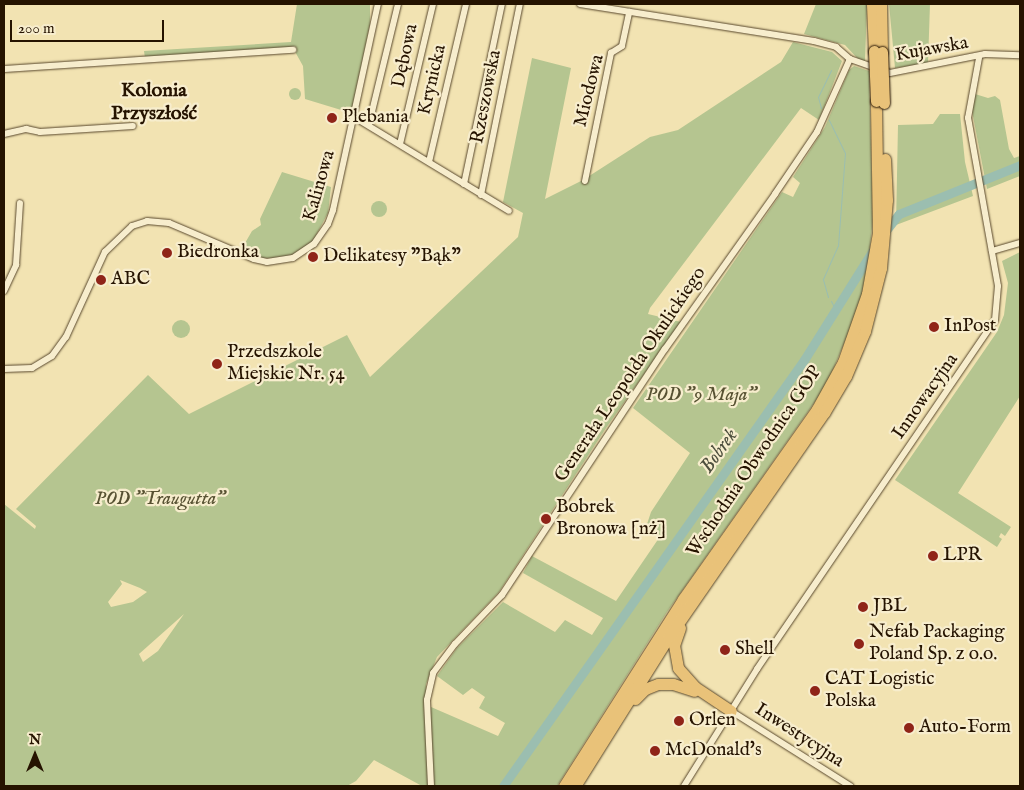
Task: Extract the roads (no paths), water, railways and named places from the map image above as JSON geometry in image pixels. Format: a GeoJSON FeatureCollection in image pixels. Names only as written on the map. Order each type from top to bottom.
{"type":"FeatureCollection","features":[{"type":"Feature","properties":{"kind":"highway","name":"Wschodnia Obwodnica GOP"},"geometry":{"type":"LineString","coordinates":[[575,786],[612,725],[698,593],[834,398],[865,331],[887,200],[878,52],[872,4]]}},
{"type":"Feature","properties":{"kind":"highway","name":"Wschodnia Obwodnica GOP"},"geometry":{"type":"LineString","coordinates":[[878,52],[881,4]]}},
{"type":"Feature","properties":{"kind":"highway","name":"Wschodnia Obwodnica GOP"},"geometry":{"type":"LineString","coordinates":[[564,786],[683,599],[831,387],[853,339],[876,272],[880,102]]}},
{"type":"Feature","properties":{"kind":"highway"},"geometry":{"type":"LineString","coordinates":[[698,593],[676,635],[674,652],[682,674],[708,696],[731,711]]}},
{"type":"Feature","properties":{"kind":"highway"},"geometry":{"type":"LineString","coordinates":[[612,725],[645,689],[658,684],[680,685],[708,696]]}},
{"type":"Feature","properties":{"kind":"street","name":"Kalinowa"},"geometry":{"type":"LineString","coordinates":[[4,369],[32,368],[52,356],[66,337],[105,252],[132,226],[163,221],[254,259],[267,262],[294,258],[304,252],[322,235],[328,224],[354,117],[378,4]]}},
{"type":"Feature","properties":{"kind":"street"},"geometry":{"type":"LineString","coordinates":[[369,124],[398,4]]}},
{"type":"Feature","properties":{"kind":"street","name":"Dębowa"},"geometry":{"type":"LineString","coordinates":[[400,144],[433,4]]}},
{"type":"Feature","properties":{"kind":"street","name":"Krynicka"},"geometry":{"type":"LineString","coordinates":[[429,162],[466,4]]}},
{"type":"Feature","properties":{"kind":"street"},"geometry":{"type":"LineString","coordinates":[[464,184],[502,4]]}},
{"type":"Feature","properties":{"kind":"street","name":"Rzeszowska"},"geometry":{"type":"LineString","coordinates":[[482,195],[520,4]]}},
{"type":"Feature","properties":{"kind":"street","name":"Kujawska"},"geometry":{"type":"LineString","coordinates":[[580,4],[814,41],[836,48],[850,59],[890,73],[994,54],[1020,55]]}},
{"type":"Feature","properties":{"kind":"street","name":"Miodowa"},"geometry":{"type":"LineString","coordinates":[[585,182],[612,53],[622,46],[629,12]]}},
{"type":"Feature","properties":{"kind":"street"},"geometry":{"type":"LineString","coordinates":[[4,70],[293,50]]}},
{"type":"Feature","properties":{"kind":"street","name":"Innowacyjna"},"geometry":{"type":"LineString","coordinates":[[684,786],[731,711],[992,328],[999,292],[968,118],[979,58]]}},
{"type":"Feature","properties":{"kind":"street","name":"Generała Leopolda Okulickiego"},"geometry":{"type":"LineString","coordinates":[[431,786],[428,700],[434,673],[443,658],[502,595],[665,349],[817,132],[850,59]]}},
{"type":"Feature","properties":{"kind":"street"},"geometry":{"type":"LineString","coordinates":[[354,117],[369,124],[509,212]]}},
{"type":"Feature","properties":{"kind":"street"},"geometry":{"type":"LineString","coordinates":[[4,134],[26,129],[40,132],[133,126]]}},
{"type":"Feature","properties":{"kind":"street"},"geometry":{"type":"LineString","coordinates":[[4,291],[16,265],[20,203]]}},
{"type":"Feature","properties":{"kind":"street"},"geometry":{"type":"LineString","coordinates":[[992,251],[1020,243]]}},
{"type":"Feature","properties":{"kind":"street","name":"Inwestycyjna"},"geometry":{"type":"LineString","coordinates":[[731,711],[850,786]]}},
{"type":"Feature","properties":{"kind":"waterway"},"geometry":{"type":"LineString","coordinates":[[821,108],[818,97],[831,70]]}},
{"type":"Feature","properties":{"kind":"waterway"},"geometry":{"type":"LineString","coordinates":[[828,297],[823,279],[838,246],[845,153],[829,120]]}},
{"type":"Feature","properties":{"kind":"waterway","name":"Bobrek"},"geometry":{"type":"LineString","coordinates":[[884,233],[899,214],[1020,165]]}},
{"type":"Feature","properties":{"kind":"waterway","name":"Bobrek"},"geometry":{"type":"LineString","coordinates":[[503,786],[804,360],[873,250]]}},
{"type":"Feature","properties":{"kind":"waterway"},"geometry":{"type":"LineString","coordinates":[[831,301],[835,309]]}},
{"type":"Feature","properties":{"kind":"place","name":"Plebania"},"geometry":{"type":"Point","coordinates":[332,118]}},
{"type":"Feature","properties":{"kind":"place","name":"Biedronka"},"geometry":{"type":"Point","coordinates":[167,253]}},
{"type":"Feature","properties":{"kind":"place","name":"Delikatesy \"Bąk\""},"geometry":{"type":"Point","coordinates":[313,257]}},
{"type":"Feature","properties":{"kind":"place","name":"ABC"},"geometry":{"type":"Point","coordinates":[101,280]}},
{"type":"Feature","properties":{"kind":"place","name":"InPost"},"geometry":{"type":"Point","coordinates":[934,327]}},
{"type":"Feature","properties":{"kind":"place","name":"Przedszkole Miejskie Nr. 54"},"geometry":{"type":"Point","coordinates":[217,364]}},
{"type":"Feature","properties":{"kind":"place","name":"Bobrek Bronowa [nż]"},"geometry":{"type":"Point","coordinates":[546,519]}},
{"type":"Feature","properties":{"kind":"place","name":"LPR"},"geometry":{"type":"Point","coordinates":[933,556]}},
{"type":"Feature","properties":{"kind":"place","name":"JBL"},"geometry":{"type":"Point","coordinates":[863,607]}},
{"type":"Feature","properties":{"kind":"place","name":"Nefab Packaging Poland Sp. z o.o."},"geometry":{"type":"Point","coordinates":[859,644]}},
{"type":"Feature","properties":{"kind":"place","name":"Shell"},"geometry":{"type":"Point","coordinates":[725,650]}},
{"type":"Feature","properties":{"kind":"place","name":"CAT Logistic Polska"},"geometry":{"type":"Point","coordinates":[815,691]}},
{"type":"Feature","properties":{"kind":"place","name":"Orlen"},"geometry":{"type":"Point","coordinates":[679,721]}},
{"type":"Feature","properties":{"kind":"place","name":"Auto-Form"},"geometry":{"type":"Point","coordinates":[909,728]}},
{"type":"Feature","properties":{"kind":"place","name":"McDonald's"},"geometry":{"type":"Point","coordinates":[655,751]}},
{"type":"Feature","properties":{"kind":"district","name":"Kolonia Przyszłość"},"geometry":{"type":"Point","coordinates":[154,102]}},
{"type":"Feature","properties":{"kind":"park label","name":"POD \"9 Maja\""},"geometry":{"type":"Point","coordinates":[701,396]}},
{"type":"Feature","properties":{"kind":"park label","name":"POD \"Traugutta\""},"geometry":{"type":"Point","coordinates":[160,500]}}]}
